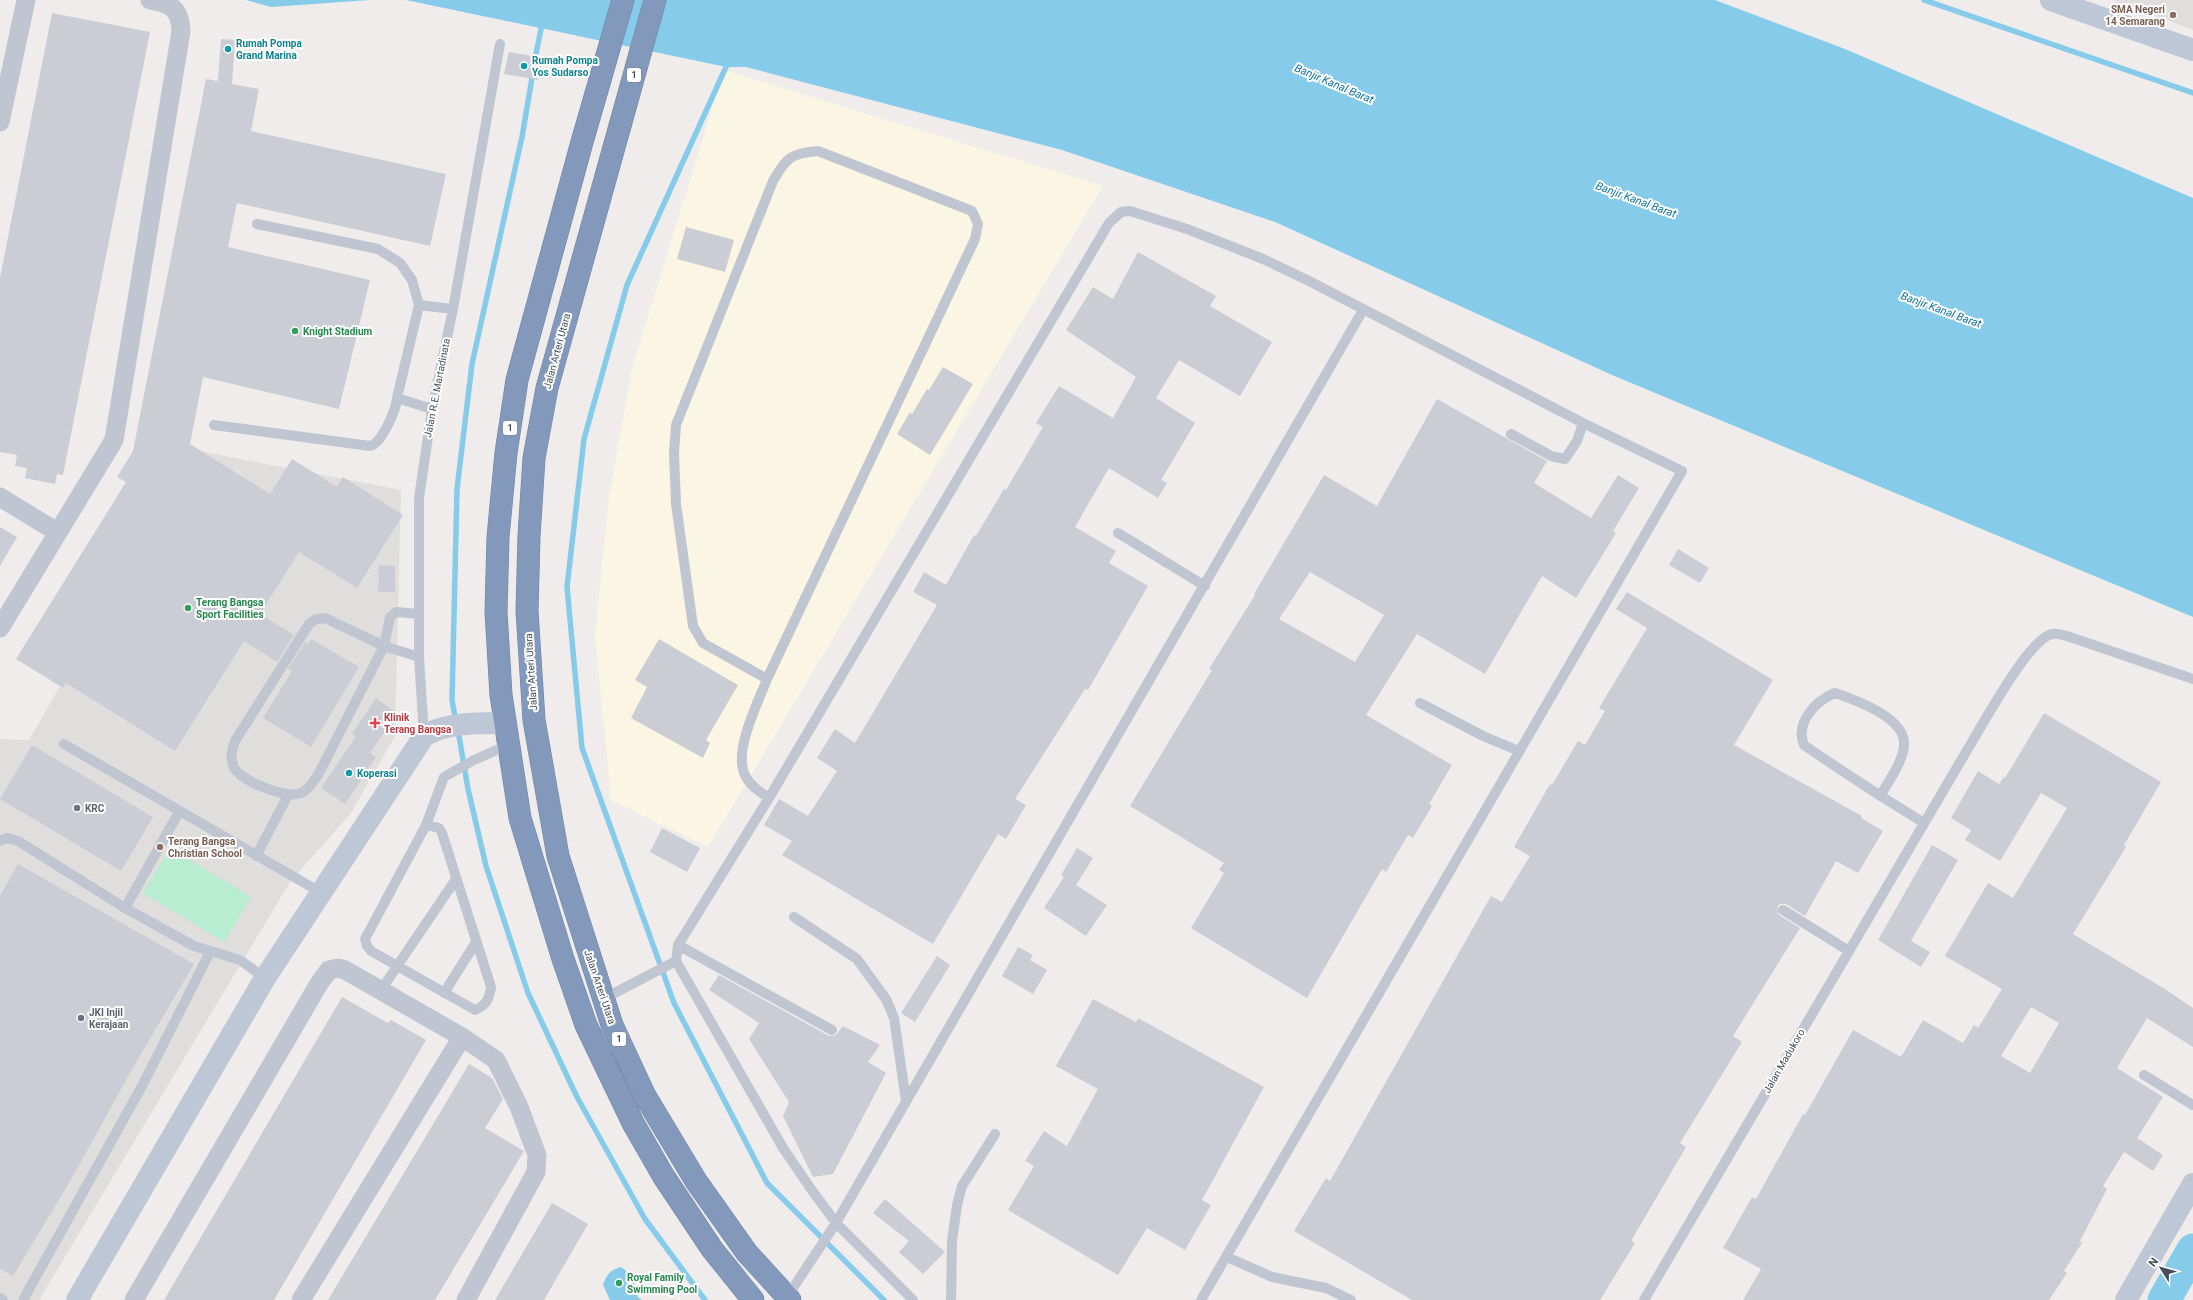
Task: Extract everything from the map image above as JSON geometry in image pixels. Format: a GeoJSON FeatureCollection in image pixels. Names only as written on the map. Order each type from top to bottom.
{"type":"FeatureCollection","features":[{"type":"Feature","properties":{"kind":"highway","name":"1"},"geometry":{"type":"LineString","coordinates":[[623,0],[582,142],[518,380],[506,454],[498,537],[496,612],[505,722],[520,818],[563,960],[586,1025],[633,1123],[664,1178],[712,1249],[753,1300]]}},
{"type":"Feature","properties":{"kind":"highway","name":"Jalan Arteri Utara"},"geometry":{"type":"LineString","coordinates":[[655,0],[547,388],[534,458],[529,536],[527,612],[534,720],[558,856],[603,999],[645,1096],[696,1181],[747,1253],[790,1299]]}},
{"type":"Feature","properties":{"kind":"street"},"geometry":{"type":"LineString","coordinates":[[0,122],[26,0]]}},
{"type":"Feature","properties":{"kind":"street"},"geometry":{"type":"LineString","coordinates":[[0,628],[57,532],[109,450],[116,430],[181,31],[180,19],[172,7],[150,0]]}},
{"type":"Feature","properties":{"kind":"street"},"geometry":{"type":"LineString","coordinates":[[2051,0],[2193,50]]}},
{"type":"Feature","properties":{"kind":"street"},"geometry":{"type":"LineString","coordinates":[[0,496],[57,532]]}},
{"type":"Feature","properties":{"kind":"street"},"geometry":{"type":"LineString","coordinates":[[78,1300],[265,978],[320,892],[424,736],[433,730],[446,727],[505,722]]}},
{"type":"Feature","properties":{"kind":"street"},"geometry":{"type":"LineString","coordinates":[[134,1300],[325,975],[329,970],[338,968],[345,970],[381,990],[462,1037],[496,1060],[521,1114],[537,1155],[537,1166],[534,1179],[466,1300]]}},
{"type":"Feature","properties":{"kind":"street"},"geometry":{"type":"LineString","coordinates":[[301,1300],[462,1037]]}},
{"type":"Feature","properties":{"kind":"street"},"geometry":{"type":"LineString","coordinates":[[2126,1300],[2193,1184]]}},
{"type":"Feature","properties":{"kind":"lane","name":"Jalan R.E. Martadinata"},"geometry":{"type":"LineString","coordinates":[[424,736],[418,614],[419,498],[432,409],[453,309],[500,44]]}},
{"type":"Feature","properties":{"kind":"lane"},"geometry":{"type":"LineString","coordinates":[[767,679],[703,643],[693,626],[676,504],[674,453],[676,425],[773,181],[783,163],[799,152],[818,151],[972,211],[978,224],[976,239],[767,679],[744,740],[741,757],[745,775],[754,787],[769,798]]}},
{"type":"Feature","properties":{"kind":"lane"},"geometry":{"type":"LineString","coordinates":[[913,1300],[836,1224],[782,1148],[676,961],[678,945],[769,798],[1114,216],[1121,212],[1130,211],[1187,229],[1263,259],[1583,423],[1682,471],[1201,1300]]}},
{"type":"Feature","properties":{"kind":"lane"},"geometry":{"type":"LineString","coordinates":[[214,425],[370,446],[376,442],[394,414],[396,398],[419,305],[412,280],[400,263],[378,250],[257,224]]}},
{"type":"Feature","properties":{"kind":"lane"},"geometry":{"type":"LineString","coordinates":[[419,305],[453,309]]}},
{"type":"Feature","properties":{"kind":"lane"},"geometry":{"type":"LineString","coordinates":[[790,1299],[800,1278],[836,1224],[1363,310]]}},
{"type":"Feature","properties":{"kind":"lane"},"geometry":{"type":"LineString","coordinates":[[396,398],[432,409]]}},
{"type":"Feature","properties":{"kind":"lane"},"geometry":{"type":"LineString","coordinates":[[1511,434],[1559,460],[1565,459],[1577,441],[1583,423]]}},
{"type":"Feature","properties":{"kind":"lane"},"geometry":{"type":"LineString","coordinates":[[1118,533],[1205,586]]}},
{"type":"Feature","properties":{"kind":"lane"},"geometry":{"type":"LineString","coordinates":[[418,614],[400,612],[393,614],[390,617],[384,646],[318,775],[307,790],[288,795],[240,776],[233,766],[231,753],[235,741],[309,624],[316,619],[325,618],[384,646],[419,657]]}},
{"type":"Feature","properties":{"kind":"lane","name":"Jalan Madukoro"},"geometry":{"type":"LineString","coordinates":[[1644,1300],[1986,718],[2022,662],[2038,642],[2051,634],[2067,636],[2193,679]]}},
{"type":"Feature","properties":{"kind":"lane"},"geometry":{"type":"LineString","coordinates":[[1880,796],[1902,755],[1904,744],[1897,724],[1858,700],[1835,692],[1828,696],[1801,724],[1800,736],[1804,745],[1880,796],[1924,823]]}},
{"type":"Feature","properties":{"kind":"lane"},"geometry":{"type":"LineString","coordinates":[[1420,703],[1483,736],[1519,751]]}},
{"type":"Feature","properties":{"kind":"lane"},"geometry":{"type":"LineString","coordinates":[[64,744],[178,812],[320,892]]}},
{"type":"Feature","properties":{"kind":"lane"},"geometry":{"type":"LineString","coordinates":[[426,825],[439,828],[442,833],[491,987],[487,1002],[484,1006],[475,1010],[371,951],[366,946],[365,939],[426,825],[444,778],[448,774],[474,760],[508,745]]}},
{"type":"Feature","properties":{"kind":"lane"},"geometry":{"type":"LineString","coordinates":[[256,856],[288,795]]}},
{"type":"Feature","properties":{"kind":"lane"},"geometry":{"type":"LineString","coordinates":[[125,908],[178,812]]}},
{"type":"Feature","properties":{"kind":"lane"},"geometry":{"type":"LineString","coordinates":[[0,841],[7,838],[18,841],[125,908],[194,946],[240,960],[265,978]]}},
{"type":"Feature","properties":{"kind":"lane"},"geometry":{"type":"LineString","coordinates":[[381,990],[398,967],[456,879]]}},
{"type":"Feature","properties":{"kind":"lane"},"geometry":{"type":"LineString","coordinates":[[1783,910],[1849,951]]}},
{"type":"Feature","properties":{"kind":"lane"},"geometry":{"type":"LineString","coordinates":[[794,917],[857,959],[886,999],[894,1018],[906,1101]]}},
{"type":"Feature","properties":{"kind":"lane"},"geometry":{"type":"LineString","coordinates":[[444,993],[476,942]]}},
{"type":"Feature","properties":{"kind":"lane"},"geometry":{"type":"LineString","coordinates":[[678,945],[832,1030]]}},
{"type":"Feature","properties":{"kind":"lane"},"geometry":{"type":"LineString","coordinates":[[23,1300],[142,1086],[210,952]]}},
{"type":"Feature","properties":{"kind":"lane"},"geometry":{"type":"LineString","coordinates":[[603,999],[631,986],[676,961]]}},
{"type":"Feature","properties":{"kind":"lane"},"geometry":{"type":"LineString","coordinates":[[2144,1075],[2193,1105]]}},
{"type":"Feature","properties":{"kind":"lane"},"geometry":{"type":"LineString","coordinates":[[951,1300],[953,1223],[962,1186],[995,1134]]}},
{"type":"Feature","properties":{"kind":"lane"},"geometry":{"type":"LineString","coordinates":[[1227,1257],[1272,1277],[1326,1288],[1350,1300]]}},
{"type":"Feature","properties":{"kind":"shaded area","name":"SMA Negeri 14 Semarang"},"geometry":{"type":"Polygon","coordinates":[[[2113,0],[2193,0],[2193,30],[2113,0]]]}},
{"type":"Feature","properties":{"kind":"shaded area"},"geometry":{"type":"Polygon","coordinates":[[[724,70],[1103,186],[708,847],[611,800],[595,635],[609,498],[632,368],[724,70]]]}},
{"type":"Feature","properties":{"kind":"shaded area","name":"Terang Bangsa Christian School"},"geometry":{"type":"Polygon","coordinates":[[[188,449],[401,490],[395,736],[351,813],[290,882],[39,1300],[0,1300],[0,739],[29,740],[183,472],[188,449]]]}},
{"type":"Feature","properties":{"kind":"green space"},"geometry":{"type":"Polygon","coordinates":[[[170,848],[251,897],[224,942],[143,893],[170,848]]]}},
{"type":"Feature","properties":{"kind":"water"},"geometry":{"type":"Polygon","coordinates":[[[246,0],[370,0],[271,7],[246,0]]]}},
{"type":"Feature","properties":{"kind":"water","name":"Banjir Kanal Barat"},"geometry":{"type":"Polygon","coordinates":[[[406,0],[1715,0],[1845,49],[2193,198],[2193,617],[1612,375],[1275,222],[1062,150],[746,67],[726,67],[406,0]]]}},
{"type":"Feature","properties":{"kind":"water","name":"Royal Family Swimming Pool"},"geometry":{"type":"Polygon","coordinates":[[[621,1267],[630,1276],[638,1297],[642,1300],[610,1300],[603,1285],[609,1273],[621,1267]]]}},
{"type":"Feature","properties":{"kind":"building"},"geometry":{"type":"Polygon","coordinates":[[[52,13],[150,32],[63,475],[57,474],[55,484],[25,478],[27,468],[15,466],[17,455],[0,452],[0,278],[52,13]]]}},
{"type":"Feature","properties":{"kind":"building"},"geometry":{"type":"Polygon","coordinates":[[[221,39],[235,40],[232,84],[259,89],[251,131],[446,174],[430,246],[237,203],[228,247],[370,280],[339,409],[203,377],[190,444],[270,494],[292,459],[337,487],[343,477],[403,515],[357,588],[299,552],[260,614],[294,635],[277,662],[244,641],[175,751],[66,683],[63,688],[16,659],[126,482],[117,477],[133,451],[206,79],[218,81],[221,39]]]}},
{"type":"Feature","properties":{"kind":"building","name":"Rumah Pompa Yos Sudarso"},"geometry":{"type":"Polygon","coordinates":[[[509,52],[543,58],[538,80],[504,74],[509,52]]]}},
{"type":"Feature","properties":{"kind":"building"},"geometry":{"type":"Polygon","coordinates":[[[686,227],[734,240],[725,272],[677,259],[686,227]]]}},
{"type":"Feature","properties":{"kind":"building"},"geometry":{"type":"Polygon","coordinates":[[[1138,252],[1216,296],[1210,306],[1272,342],[1240,396],[1179,360],[1156,398],[1195,423],[1161,480],[1167,483],[1158,498],[1109,468],[1075,527],[1116,551],[1109,563],[1148,586],[1088,690],[1085,689],[1015,799],[1026,805],[1006,839],[998,834],[933,944],[782,855],[792,841],[764,825],[779,799],[808,816],[837,771],[817,758],[835,729],[855,743],[937,605],[913,592],[924,572],[946,585],[974,535],[976,536],[1004,489],[1006,490],[1043,427],[1036,423],[1059,386],[1113,418],[1136,377],[1066,330],[1093,287],[1113,299],[1138,252]]]}},
{"type":"Feature","properties":{"kind":"building"},"geometry":{"type":"Polygon","coordinates":[[[943,367],[973,384],[930,455],[897,434],[910,412],[912,414],[927,389],[929,390],[943,367]]]}},
{"type":"Feature","properties":{"kind":"building"},"geometry":{"type":"Polygon","coordinates":[[[1437,399],[1547,461],[1534,483],[1591,518],[1618,475],[1639,488],[1613,531],[1616,533],[1576,598],[1542,576],[1485,674],[1417,634],[1366,715],[1452,765],[1429,804],[1432,806],[1413,838],[1408,835],[1386,872],[1382,869],[1307,998],[1191,928],[1224,873],[1219,870],[1224,863],[1130,806],[1212,670],[1209,669],[1255,595],[1254,594],[1324,475],[1377,506],[1437,399]],[[1310,572],[1279,619],[1355,662],[1384,615],[1310,572]]]}},
{"type":"Feature","properties":{"kind":"building"},"geometry":{"type":"Polygon","coordinates":[[[0,527],[17,537],[0,566],[0,527]]]}},
{"type":"Feature","properties":{"kind":"building"},"geometry":{"type":"Polygon","coordinates":[[[1678,549],[1709,568],[1700,583],[1669,565],[1678,549]]]}},
{"type":"Feature","properties":{"kind":"building"},"geometry":{"type":"Polygon","coordinates":[[[379,565],[395,566],[395,592],[378,592],[379,565]]]}},
{"type":"Feature","properties":{"kind":"building"},"geometry":{"type":"Polygon","coordinates":[[[1627,592],[1773,680],[1734,745],[1862,816],[1861,818],[1883,831],[1858,873],[1836,861],[1805,916],[1786,904],[1780,904],[1777,907],[1779,915],[1800,928],[1733,1036],[1742,1042],[1680,1143],[1686,1147],[1631,1241],[1635,1243],[1600,1300],[1412,1300],[1294,1231],[1326,1178],[1330,1181],[1491,896],[1502,902],[1530,856],[1514,847],[1550,784],[1552,785],[1578,741],[1585,745],[1605,711],[1599,708],[1647,628],[1616,609],[1627,592]]]}},
{"type":"Feature","properties":{"kind":"building"},"geometry":{"type":"Polygon","coordinates":[[[311,639],[359,667],[311,747],[263,718],[292,671],[288,669],[305,642],[308,644],[311,639]]]}},
{"type":"Feature","properties":{"kind":"building"},"geometry":{"type":"Polygon","coordinates":[[[659,639],[738,685],[706,740],[710,743],[703,758],[631,718],[647,687],[635,680],[659,639]]]}},
{"type":"Feature","properties":{"kind":"building"},"geometry":{"type":"Polygon","coordinates":[[[376,698],[397,713],[370,753],[376,757],[345,804],[321,788],[356,736],[352,734],[376,698]]]}},
{"type":"Feature","properties":{"kind":"building"},"geometry":{"type":"Polygon","coordinates":[[[2044,713],[2161,782],[2124,845],[2126,847],[2073,934],[2165,989],[2193,1008],[2193,1047],[2147,1018],[2117,1068],[2163,1097],[2137,1138],[2163,1155],[2153,1171],[2124,1152],[2103,1186],[2107,1189],[2080,1241],[2082,1243],[2064,1271],[2067,1273],[2049,1300],[1743,1300],[1761,1269],[1723,1248],[1752,1197],[1756,1199],[1803,1114],[1805,1115],[1853,1030],[1901,1057],[1923,1020],[1963,1043],[1974,1025],[1978,1028],[2002,989],[1945,956],[1988,883],[2013,898],[2067,808],[2041,793],[2000,861],[1965,840],[1971,830],[1951,818],[1978,771],[1999,784],[2004,777],[2005,778],[2044,713]],[[2031,1007],[2001,1056],[2030,1073],[2059,1023],[2031,1007]]]}},
{"type":"Feature","properties":{"kind":"building","name":"KRC"},"geometry":{"type":"Polygon","coordinates":[[[32,745],[153,817],[121,871],[0,799],[32,745]]]}},
{"type":"Feature","properties":{"kind":"building"},"geometry":{"type":"Polygon","coordinates":[[[662,828],[700,848],[687,872],[650,852],[662,828]]]}},
{"type":"Feature","properties":{"kind":"building"},"geometry":{"type":"Polygon","coordinates":[[[1932,845],[1958,860],[1911,941],[1930,952],[1921,967],[1878,940],[1932,845]]]}},
{"type":"Feature","properties":{"kind":"building"},"geometry":{"type":"Polygon","coordinates":[[[1077,848],[1093,858],[1076,885],[1107,905],[1086,936],[1044,908],[1064,877],[1061,875],[1077,848]]]}},
{"type":"Feature","properties":{"kind":"building","name":"JKI Injil Kerajaan"},"geometry":{"type":"Polygon","coordinates":[[[18,864],[194,964],[131,1071],[72,1178],[13,1276],[0,1269],[0,896],[18,864]]]}},
{"type":"Feature","properties":{"kind":"building"},"geometry":{"type":"Polygon","coordinates":[[[1018,947],[1033,955],[1030,960],[1047,970],[1033,994],[1002,976],[1018,947]]]}},
{"type":"Feature","properties":{"kind":"building"},"geometry":{"type":"Polygon","coordinates":[[[937,956],[950,965],[915,1022],[901,1013],[937,956]]]}},
{"type":"Feature","properties":{"kind":"building"},"geometry":{"type":"Polygon","coordinates":[[[719,975],[829,1036],[836,1035],[843,1026],[880,1045],[868,1062],[886,1073],[833,1174],[813,1177],[783,1116],[789,1102],[749,1039],[759,1023],[709,990],[719,975]]]}},
{"type":"Feature","properties":{"kind":"building"},"geometry":{"type":"Polygon","coordinates":[[[342,997],[388,1023],[391,1020],[426,1040],[274,1300],[164,1300],[342,997]]]}},
{"type":"Feature","properties":{"kind":"building"},"geometry":{"type":"Polygon","coordinates":[[[1093,999],[1136,1022],[1138,1018],[1264,1087],[1202,1200],[1211,1205],[1185,1250],[1147,1228],[1118,1275],[1008,1210],[1034,1166],[1025,1161],[1044,1131],[1067,1146],[1098,1089],[1056,1066],[1093,999]]]}},
{"type":"Feature","properties":{"kind":"building"},"geometry":{"type":"Polygon","coordinates":[[[469,1064],[492,1078],[503,1099],[485,1128],[524,1151],[435,1300],[328,1300],[469,1064]]]}},
{"type":"Feature","properties":{"kind":"building"},"geometry":{"type":"Polygon","coordinates":[[[885,1199],[945,1252],[923,1274],[899,1252],[909,1241],[873,1213],[885,1199]]]}},
{"type":"Feature","properties":{"kind":"building"},"geometry":{"type":"Polygon","coordinates":[[[552,1203],[588,1224],[544,1300],[495,1300],[552,1203]]]}},
{"type":"Feature","properties":{"kind":"waterway"},"geometry":{"type":"LineString","coordinates":[[1924,0],[2193,93]]}},
{"type":"Feature","properties":{"kind":"waterway"},"geometry":{"type":"LineString","coordinates":[[534,64],[542,24],[540,22]]}},
{"type":"Feature","properties":{"kind":"waterway"},"geometry":{"type":"LineString","coordinates":[[726,67],[627,285],[584,439],[567,587],[582,748],[674,1003],[767,1183],[884,1300]]}},
{"type":"Feature","properties":{"kind":"waterway"},"geometry":{"type":"LineString","coordinates":[[456,722],[452,700],[457,489],[472,364],[522,137],[533,72]]}},
{"type":"Feature","properties":{"kind":"waterway"},"geometry":{"type":"LineString","coordinates":[[458,730],[468,789],[486,866],[528,993],[577,1097],[645,1219],[705,1300]]}},
{"type":"Feature","properties":{"kind":"waterway"},"geometry":{"type":"LineString","coordinates":[[2164,1300],[2193,1250]]}},
{"type":"Feature","properties":{"kind":"place","name":"SMA Negeri 14 Semarang"},"geometry":{"type":"Point","coordinates":[2173,15]}},
{"type":"Feature","properties":{"kind":"place","name":"Rumah Pompa Grand Marina"},"geometry":{"type":"Point","coordinates":[228,49]}},
{"type":"Feature","properties":{"kind":"place","name":"Rumah Pompa Yos Sudarso"},"geometry":{"type":"Point","coordinates":[524,66]}},
{"type":"Feature","properties":{"kind":"place","name":"Knight Stadium"},"geometry":{"type":"Point","coordinates":[295,331]}},
{"type":"Feature","properties":{"kind":"place","name":"Terang Bangsa Sport Facilities"},"geometry":{"type":"Point","coordinates":[188,608]}},
{"type":"Feature","properties":{"kind":"place","name":"Klinik Terang Bangsa"},"geometry":{"type":"Point","coordinates":[375,723]}},
{"type":"Feature","properties":{"kind":"place","name":"Koperasi"},"geometry":{"type":"Point","coordinates":[349,773]}},
{"type":"Feature","properties":{"kind":"place","name":"KRC"},"geometry":{"type":"Point","coordinates":[77,808]}},
{"type":"Feature","properties":{"kind":"place","name":"Terang Bangsa Christian School"},"geometry":{"type":"Point","coordinates":[160,847]}},
{"type":"Feature","properties":{"kind":"place","name":"JKI Injil Kerajaan"},"geometry":{"type":"Point","coordinates":[81,1018]}},
{"type":"Feature","properties":{"kind":"place","name":"Royal Family Swimming Pool"},"geometry":{"type":"Point","coordinates":[619,1283]}}]}
